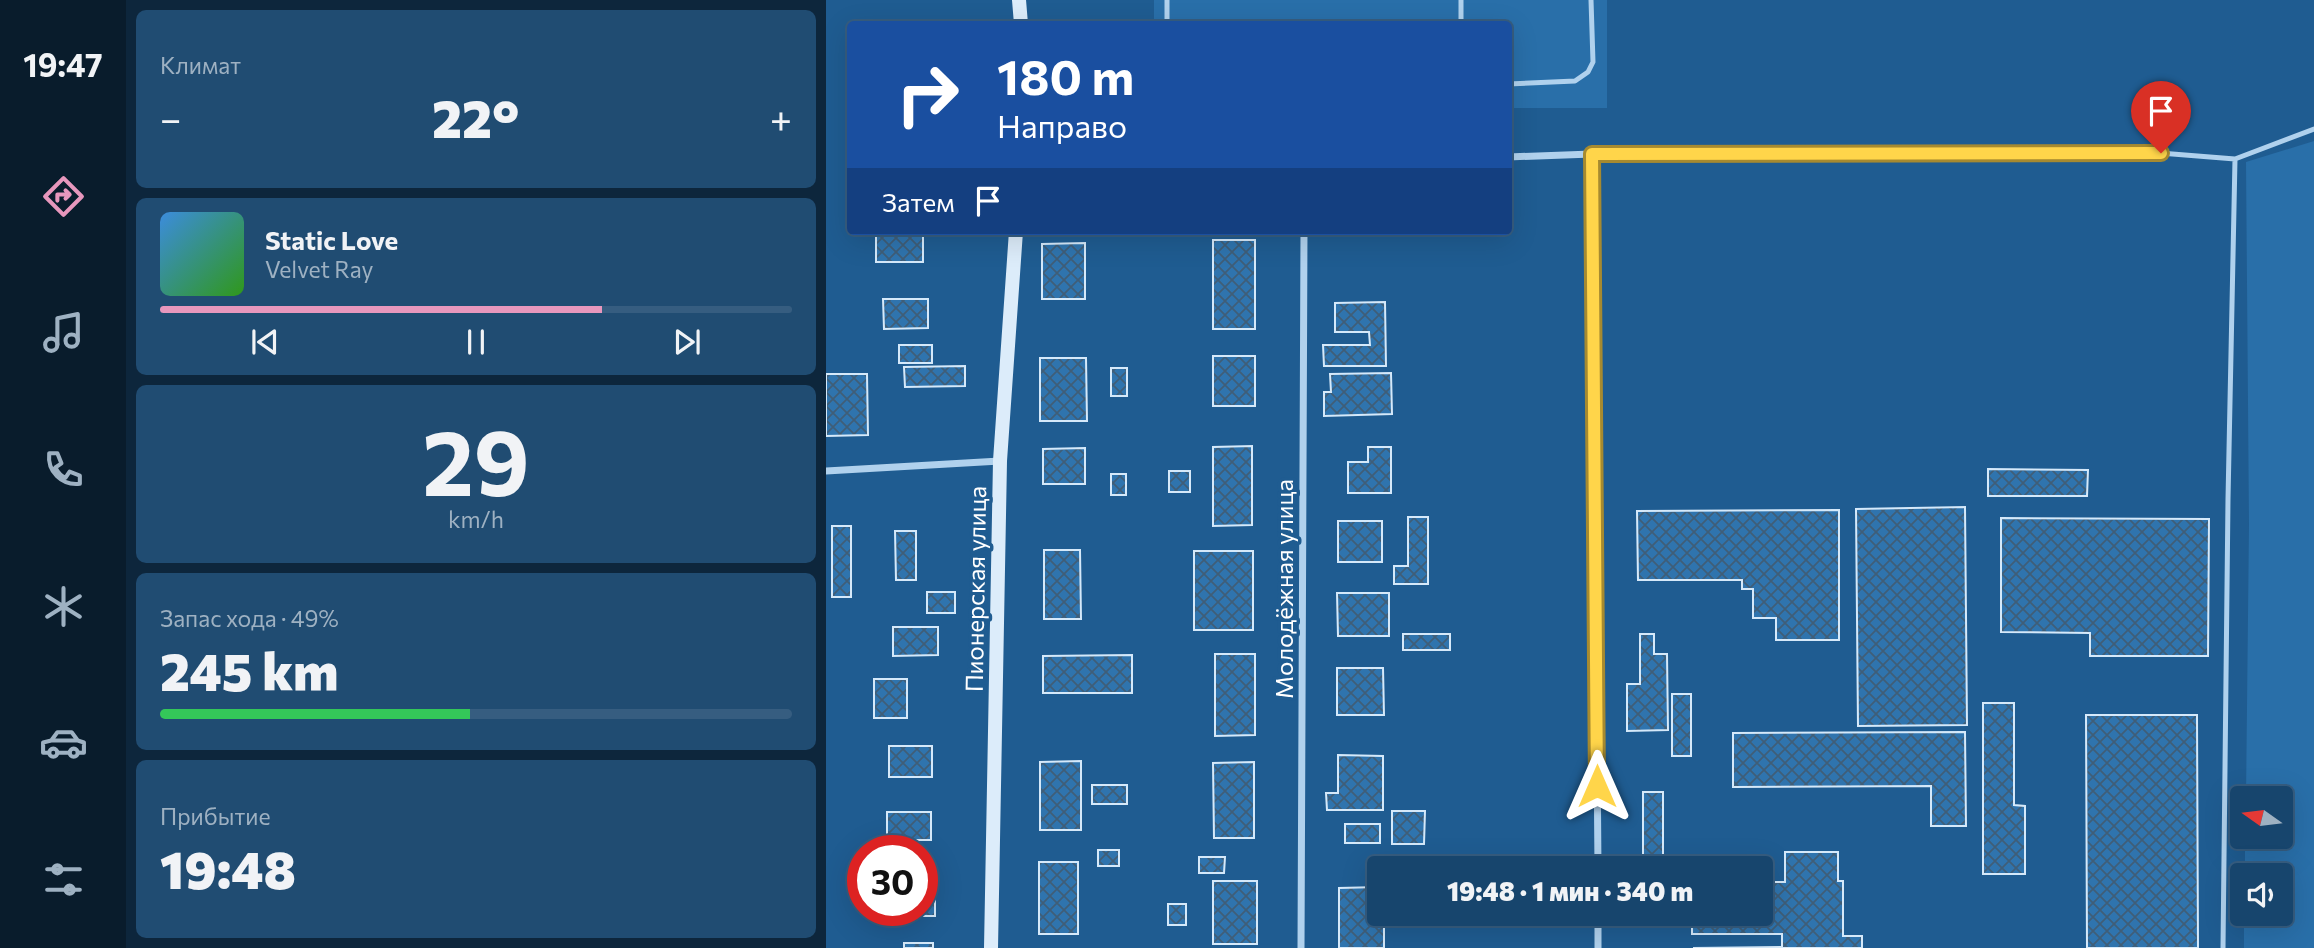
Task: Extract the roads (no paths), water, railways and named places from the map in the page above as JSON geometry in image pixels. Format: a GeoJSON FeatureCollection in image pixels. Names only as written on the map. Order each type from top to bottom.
{"type":"FeatureCollection","features":[{"type":"Feature","properties":{"kind":"street"},"geometry":{"type":"LineString","coordinates":[[1019,0],[1021,21]]}},
{"type":"Feature","properties":{"kind":"street"},"geometry":{"type":"LineString","coordinates":[[1512,157],[1592,154],[1598,856]]}},
{"type":"Feature","properties":{"kind":"street","name":"Пионерская улица"},"geometry":{"type":"LineString","coordinates":[[991,948],[1000,461],[1016,235]]}},
{"type":"Feature","properties":{"kind":"street","name":"Молодёжная улица"},"geometry":{"type":"LineString","coordinates":[[1301,948],[1304,235]]}},
{"type":"Feature","properties":{"kind":"street"},"geometry":{"type":"LineString","coordinates":[[826,471],[1000,461]]}},
{"type":"Feature","properties":{"kind":"street"},"geometry":{"type":"LineString","coordinates":[[1598,926],[1598,948]]}},
{"type":"Feature","properties":{"kind":"lane"},"geometry":{"type":"LineString","coordinates":[[1167,0],[1167,21]]}},
{"type":"Feature","properties":{"kind":"lane"},"geometry":{"type":"LineString","coordinates":[[1461,0],[1461,21]]}},
{"type":"Feature","properties":{"kind":"lane"},"geometry":{"type":"LineString","coordinates":[[1512,83],[1575,81],[1588,72],[1592,62],[1591,0]]}},
{"type":"Feature","properties":{"kind":"lane"},"geometry":{"type":"LineString","coordinates":[[1592,154],[2161,153],[2235,159],[2314,129]]}},
{"type":"Feature","properties":{"kind":"lane"},"geometry":{"type":"LineString","coordinates":[[2223,948],[2235,159]]}}]}
